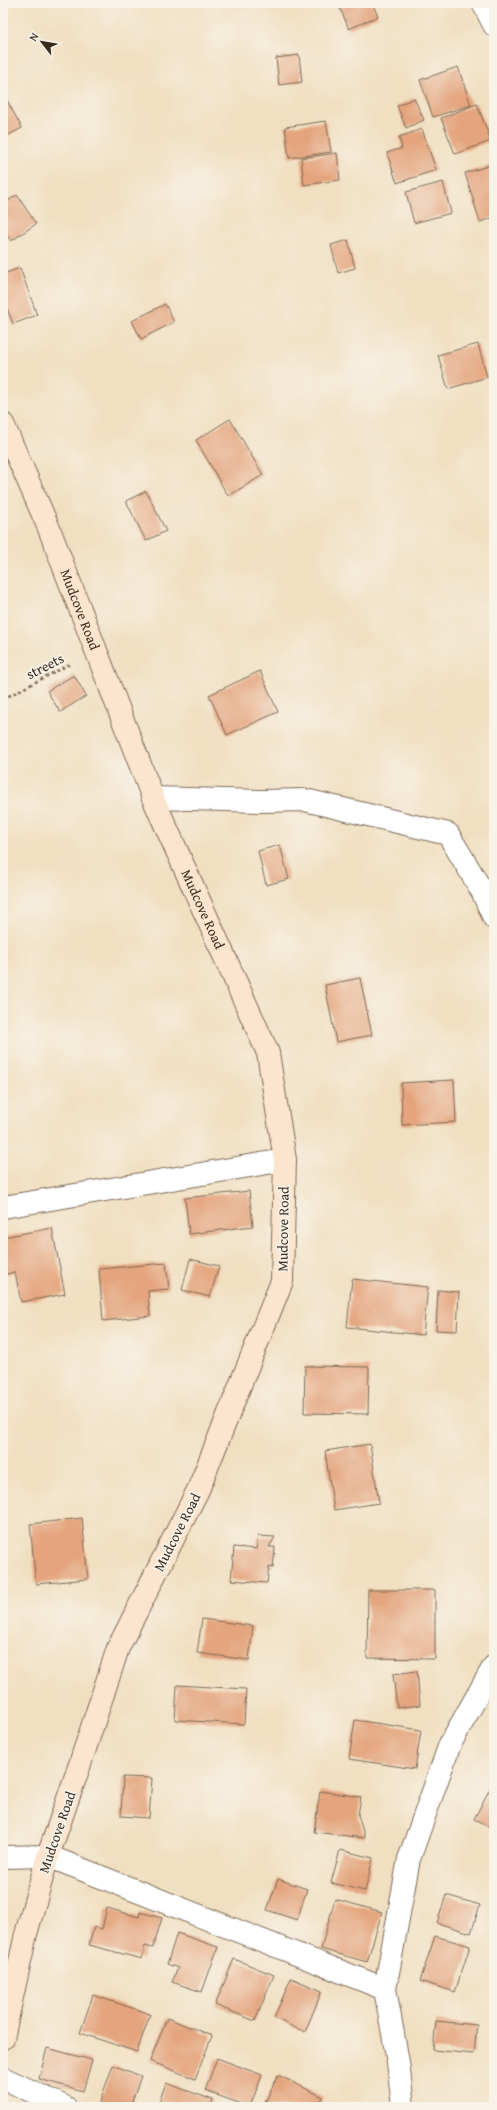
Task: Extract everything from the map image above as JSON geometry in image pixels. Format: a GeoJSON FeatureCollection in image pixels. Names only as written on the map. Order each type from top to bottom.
{"type":"FeatureCollection","features":[{"type":"Feature","properties":{"kind":"street"},"geometry":{"type":"LineString","coordinates":[[483,3],[494,25]]}},
{"type":"Feature","properties":{"kind":"street","name":"Mudcove Road"},"geometry":{"type":"LineString","coordinates":[[3,424],[48,526],[153,798],[268,1053],[285,1160],[282,1281],[198,1490],[118,1648],[48,1856],[26,1934],[3,2038]]}},
{"type":"Feature","properties":{"kind":"street"},"geometry":{"type":"LineString","coordinates":[[153,798],[262,801],[305,800],[448,834],[488,889],[494,918]]}},
{"type":"Feature","properties":{"kind":"street"},"geometry":{"type":"LineString","coordinates":[[3,1207],[285,1160]]}},
{"type":"Feature","properties":{"kind":"street"},"geometry":{"type":"LineString","coordinates":[[403,2107],[398,2062],[385,1989],[409,1860],[450,1744],[494,1666]]}},
{"type":"Feature","properties":{"kind":"street"},"geometry":{"type":"LineString","coordinates":[[3,1857],[48,1856],[385,1989]]}},
{"type":"Feature","properties":{"kind":"street"},"geometry":{"type":"LineString","coordinates":[[3,2078],[65,2107]]}},
{"type":"Feature","properties":{"kind":"path","name":"streets"},"geometry":{"type":"LineString","coordinates":[[3,699],[96,651]]}},
{"type":"Feature","properties":{"kind":"building"},"geometry":{"type":"Polygon","coordinates":[[[350,3],[372,3],[378,16],[349,29],[340,8],[350,3]]]}},
{"type":"Feature","properties":{"kind":"building"},"geometry":{"type":"Polygon","coordinates":[[[299,55],[302,82],[279,85],[276,58],[299,55]]]}},
{"type":"Feature","properties":{"kind":"building"},"geometry":{"type":"Polygon","coordinates":[[[458,67],[471,105],[433,117],[420,80],[458,67]]]}},
{"type":"Feature","properties":{"kind":"building"},"geometry":{"type":"Polygon","coordinates":[[[3,93],[22,128],[3,138],[3,93]]]}},
{"type":"Feature","properties":{"kind":"building"},"geometry":{"type":"Polygon","coordinates":[[[414,98],[424,120],[406,128],[397,106],[414,98]]]}},
{"type":"Feature","properties":{"kind":"building"},"geometry":{"type":"Polygon","coordinates":[[[477,104],[491,141],[455,154],[441,118],[477,104]]]}},
{"type":"Feature","properties":{"kind":"building"},"geometry":{"type":"Polygon","coordinates":[[[326,121],[331,152],[289,158],[285,127],[326,121]]]}},
{"type":"Feature","properties":{"kind":"building"},"geometry":{"type":"Polygon","coordinates":[[[422,129],[436,170],[397,183],[387,153],[402,148],[399,137],[422,129]]]}},
{"type":"Feature","properties":{"kind":"building"},"geometry":{"type":"Polygon","coordinates":[[[337,153],[340,180],[304,185],[301,158],[337,153]]]}},
{"type":"Feature","properties":{"kind":"building"},"geometry":{"type":"Polygon","coordinates":[[[494,164],[494,217],[480,222],[465,173],[494,164]]]}},
{"type":"Feature","properties":{"kind":"building"},"geometry":{"type":"Polygon","coordinates":[[[443,182],[451,213],[414,223],[406,192],[443,182]]]}},
{"type":"Feature","properties":{"kind":"building"},"geometry":{"type":"Polygon","coordinates":[[[17,195],[36,224],[11,241],[3,229],[3,204],[17,195]]]}},
{"type":"Feature","properties":{"kind":"building"},"geometry":{"type":"Polygon","coordinates":[[[348,240],[355,268],[338,273],[331,245],[348,240]]]}},
{"type":"Feature","properties":{"kind":"building"},"geometry":{"type":"Polygon","coordinates":[[[20,268],[37,315],[13,324],[3,297],[3,274],[20,268]]]}},
{"type":"Feature","properties":{"kind":"building"},"geometry":{"type":"Polygon","coordinates":[[[165,304],[174,322],[141,339],[132,321],[165,304]]]}},
{"type":"Feature","properties":{"kind":"building"},"geometry":{"type":"Polygon","coordinates":[[[478,344],[487,377],[448,389],[438,355],[478,344]]]}},
{"type":"Feature","properties":{"kind":"building"},"geometry":{"type":"Polygon","coordinates":[[[230,419],[263,475],[228,496],[196,440],[230,419]]]}},
{"type":"Feature","properties":{"kind":"building"},"geometry":{"type":"Polygon","coordinates":[[[146,491],[166,531],[146,541],[126,501],[146,491]]]}},
{"type":"Feature","properties":{"kind":"building"},"geometry":{"type":"Polygon","coordinates":[[[260,671],[278,712],[227,735],[209,695],[260,671]]]}},
{"type":"Feature","properties":{"kind":"building"},"geometry":{"type":"Polygon","coordinates":[[[74,675],[86,696],[60,712],[47,691],[74,675]]]}},
{"type":"Feature","properties":{"kind":"building"},"geometry":{"type":"Polygon","coordinates":[[[280,845],[289,879],[266,885],[258,851],[280,845]]]}},
{"type":"Feature","properties":{"kind":"building"},"geometry":{"type":"Polygon","coordinates":[[[360,978],[372,1035],[336,1042],[325,985],[360,978]]]}},
{"type":"Feature","properties":{"kind":"building"},"geometry":{"type":"Polygon","coordinates":[[[454,1080],[456,1122],[402,1125],[401,1083],[454,1080]]]}},
{"type":"Feature","properties":{"kind":"building"},"geometry":{"type":"Polygon","coordinates":[[[249,1191],[253,1226],[189,1234],[185,1198],[249,1191]]]}},
{"type":"Feature","properties":{"kind":"building"},"geometry":{"type":"Polygon","coordinates":[[[52,1228],[65,1294],[21,1302],[15,1272],[3,1275],[3,1237],[52,1228]]]}},
{"type":"Feature","properties":{"kind":"building"},"geometry":{"type":"Polygon","coordinates":[[[190,1259],[219,1266],[210,1297],[182,1290],[190,1259]]]}},
{"type":"Feature","properties":{"kind":"building"},"geometry":{"type":"Polygon","coordinates":[[[166,1263],[169,1289],[148,1291],[150,1316],[103,1321],[99,1269],[166,1263]]]}},
{"type":"Feature","properties":{"kind":"building"},"geometry":{"type":"Polygon","coordinates":[[[352,1279],[428,1287],[423,1335],[347,1327],[352,1279]]]}},
{"type":"Feature","properties":{"kind":"building"},"geometry":{"type":"Polygon","coordinates":[[[438,1290],[459,1292],[457,1331],[436,1330],[438,1290]]]}},
{"type":"Feature","properties":{"kind":"building"},"geometry":{"type":"Polygon","coordinates":[[[305,1366],[369,1367],[368,1414],[304,1413],[305,1366]]]}},
{"type":"Feature","properties":{"kind":"building"},"geometry":{"type":"Polygon","coordinates":[[[370,1444],[379,1503],[334,1510],[325,1451],[370,1444]]]}},
{"type":"Feature","properties":{"kind":"building"},"geometry":{"type":"Polygon","coordinates":[[[82,1518],[88,1579],[36,1584],[30,1524],[82,1518]]]}},
{"type":"Feature","properties":{"kind":"building"},"geometry":{"type":"Polygon","coordinates":[[[258,1536],[275,1537],[269,1547],[275,1547],[273,1568],[269,1567],[267,1583],[231,1580],[234,1547],[256,1549],[258,1536]]]}},
{"type":"Feature","properties":{"kind":"building"},"geometry":{"type":"Polygon","coordinates":[[[368,1590],[435,1590],[435,1659],[367,1658],[368,1590]]]}},
{"type":"Feature","properties":{"kind":"building"},"geometry":{"type":"Polygon","coordinates":[[[202,1619],[253,1626],[249,1660],[197,1653],[202,1619]]]}},
{"type":"Feature","properties":{"kind":"building"},"geometry":{"type":"Polygon","coordinates":[[[417,1671],[420,1705],[397,1708],[393,1674],[417,1671]]]}},
{"type":"Feature","properties":{"kind":"building"},"geometry":{"type":"Polygon","coordinates":[[[177,1685],[246,1689],[244,1724],[175,1720],[177,1685]]]}},
{"type":"Feature","properties":{"kind":"building"},"geometry":{"type":"Polygon","coordinates":[[[355,1720],[421,1730],[415,1769],[349,1759],[355,1720]]]}},
{"type":"Feature","properties":{"kind":"building"},"geometry":{"type":"Polygon","coordinates":[[[123,1777],[152,1778],[149,1818],[121,1816],[123,1777]]]}},
{"type":"Feature","properties":{"kind":"building"},"geometry":{"type":"Polygon","coordinates":[[[494,1781],[494,1829],[474,1819],[494,1781]]]}},
{"type":"Feature","properties":{"kind":"building"},"geometry":{"type":"Polygon","coordinates":[[[320,1791],[361,1797],[358,1815],[365,1838],[314,1832],[320,1791]]]}},
{"type":"Feature","properties":{"kind":"building"},"geometry":{"type":"Polygon","coordinates":[[[340,1850],[373,1858],[365,1891],[331,1883],[340,1850]]]}},
{"type":"Feature","properties":{"kind":"building"},"geometry":{"type":"Polygon","coordinates":[[[278,1879],[307,1889],[297,1920],[267,1910],[278,1879]]]}},
{"type":"Feature","properties":{"kind":"building"},"geometry":{"type":"Polygon","coordinates":[[[446,1895],[480,1905],[471,1933],[437,1923],[446,1895]]]}},
{"type":"Feature","properties":{"kind":"building"},"geometry":{"type":"Polygon","coordinates":[[[335,1899],[382,1912],[367,1962],[321,1949],[335,1899]]]}},
{"type":"Feature","properties":{"kind":"building"},"geometry":{"type":"Polygon","coordinates":[[[107,1908],[139,1917],[140,1912],[162,1918],[153,1948],[145,1946],[142,1959],[89,1945],[94,1927],[102,1929],[107,1908]]]}},
{"type":"Feature","properties":{"kind":"building"},"geometry":{"type":"Polygon","coordinates":[[[177,1933],[218,1947],[202,1992],[172,1982],[178,1968],[167,1964],[177,1933]]]}},
{"type":"Feature","properties":{"kind":"building"},"geometry":{"type":"Polygon","coordinates":[[[435,1936],[470,1946],[455,1992],[420,1981],[435,1936]]]}},
{"type":"Feature","properties":{"kind":"building"},"geometry":{"type":"Polygon","coordinates":[[[234,1959],[274,1975],[255,2021],[215,2005],[234,1959]]]}},
{"type":"Feature","properties":{"kind":"building"},"geometry":{"type":"Polygon","coordinates":[[[291,1978],[322,1991],[305,2032],[274,2018],[291,1978]]]}},
{"type":"Feature","properties":{"kind":"building"},"geometry":{"type":"Polygon","coordinates":[[[93,1995],[150,2014],[137,2052],[80,2033],[93,1995]]]}},
{"type":"Feature","properties":{"kind":"building"},"geometry":{"type":"Polygon","coordinates":[[[167,2018],[212,2036],[195,2079],[150,2061],[167,2018]]]}},
{"type":"Feature","properties":{"kind":"building"},"geometry":{"type":"Polygon","coordinates":[[[436,2021],[477,2025],[474,2054],[433,2050],[436,2021]]]}},
{"type":"Feature","properties":{"kind":"building"},"geometry":{"type":"Polygon","coordinates":[[[47,2048],[92,2060],[83,2091],[39,2079],[47,2048]]]}},
{"type":"Feature","properties":{"kind":"building"},"geometry":{"type":"Polygon","coordinates":[[[217,2058],[262,2075],[250,2107],[205,2091],[217,2058]]]}},
{"type":"Feature","properties":{"kind":"building"},"geometry":{"type":"Polygon","coordinates":[[[113,2065],[141,2076],[130,2107],[98,2107],[113,2065]]]}},
{"type":"Feature","properties":{"kind":"building"},"geometry":{"type":"Polygon","coordinates":[[[278,2075],[323,2097],[318,2107],[263,2107],[278,2075]]]}},
{"type":"Feature","properties":{"kind":"building"},"geometry":{"type":"Polygon","coordinates":[[[166,2083],[213,2100],[210,2107],[157,2107],[166,2083]]]}}]}
